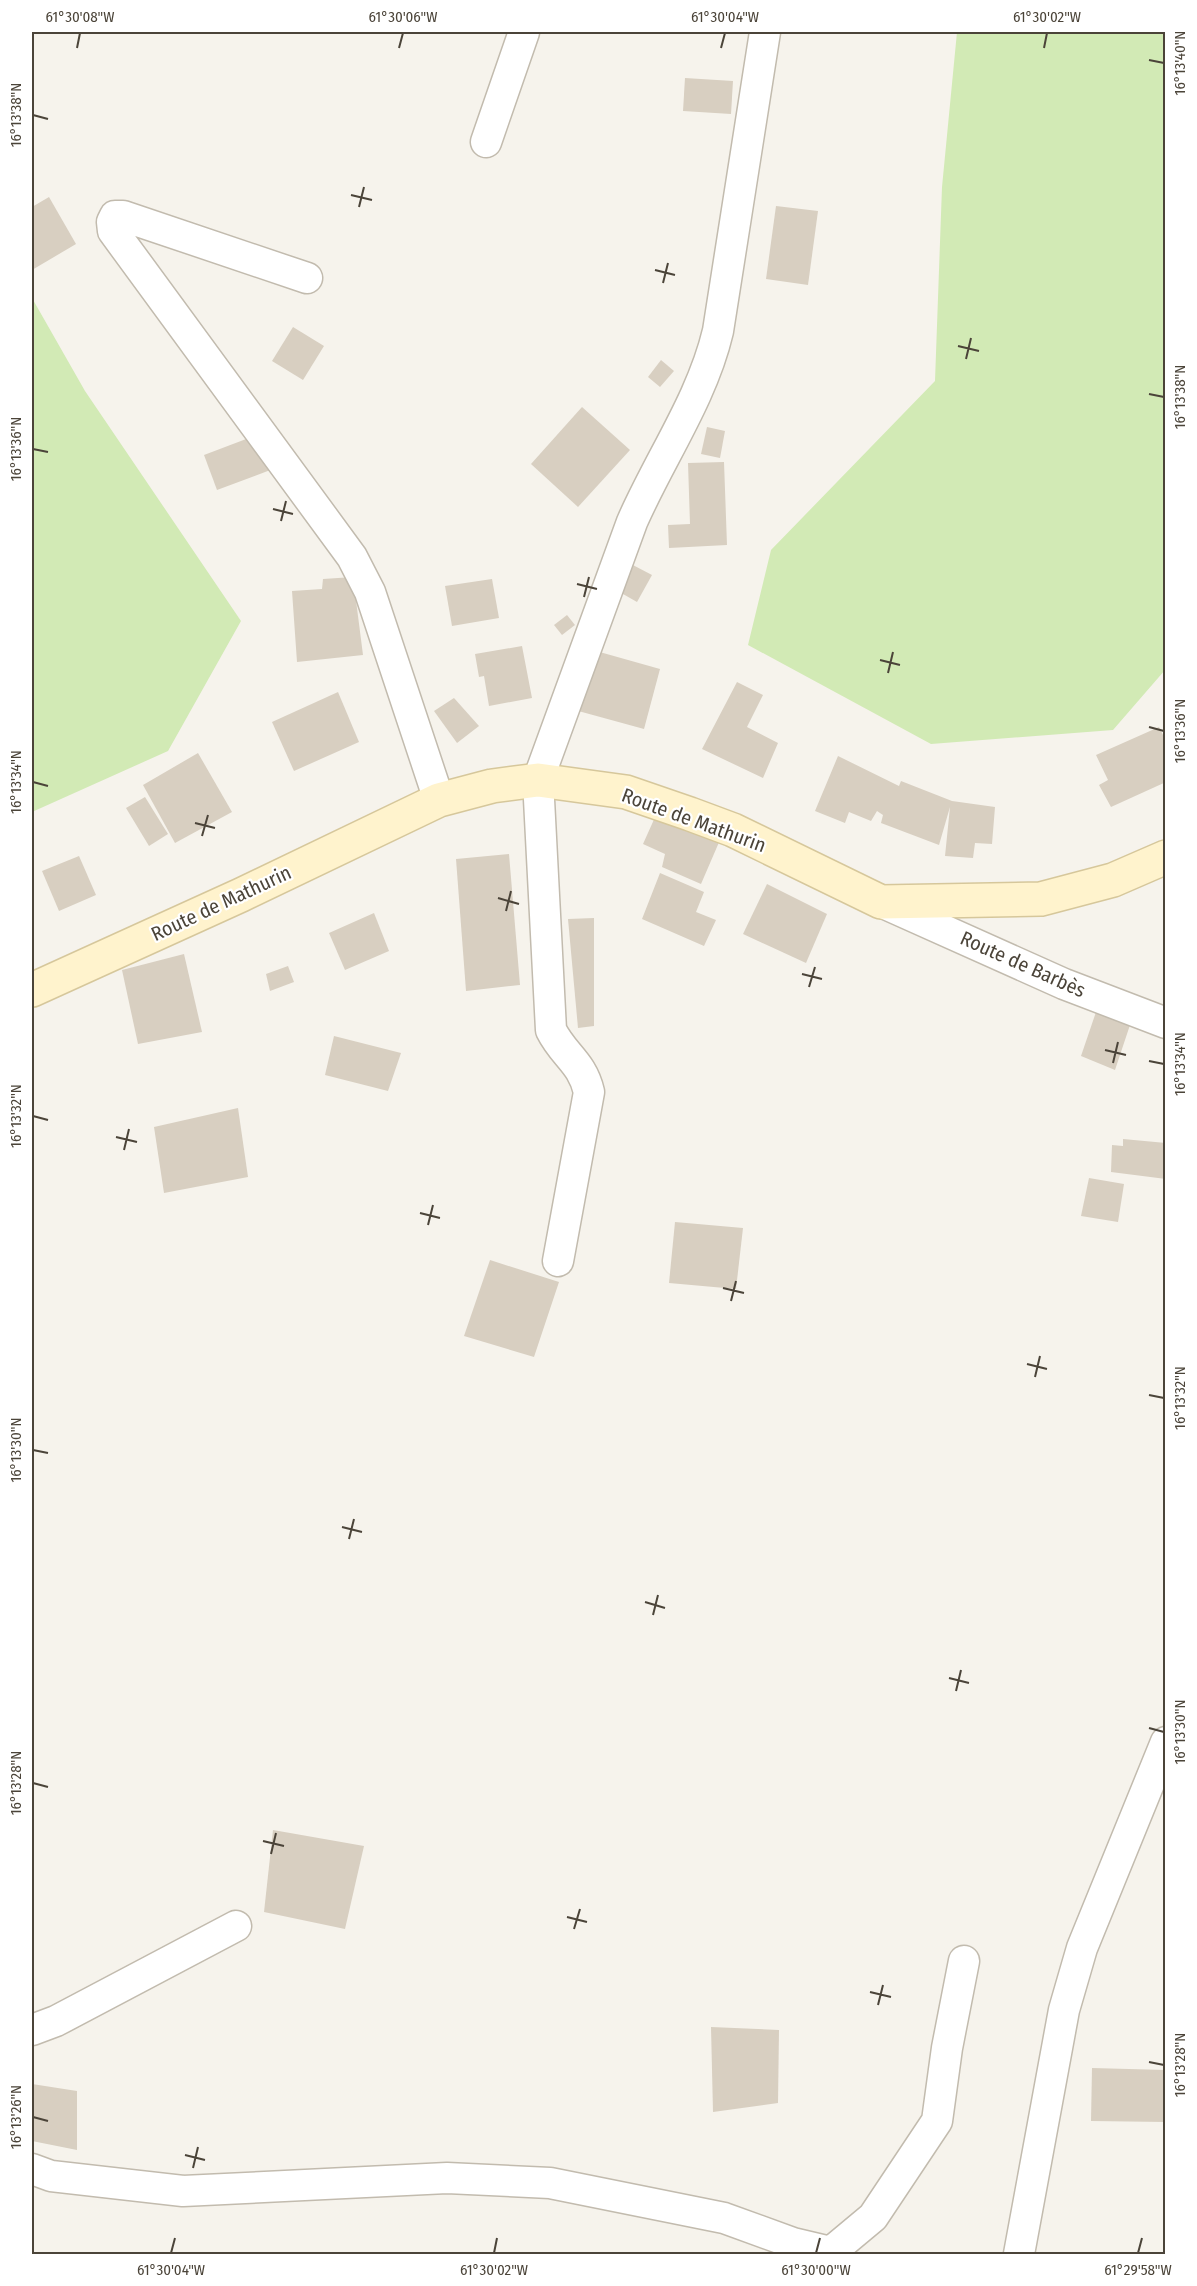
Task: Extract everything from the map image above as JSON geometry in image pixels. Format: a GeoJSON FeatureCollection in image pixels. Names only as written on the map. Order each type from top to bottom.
{"type":"FeatureCollection","features":[{"type":"Feature","properties":{"kind":"street"},"geometry":{"type":"LineString","coordinates":[[486,142],[524,32]]}},
{"type":"Feature","properties":{"kind":"street"},"geometry":{"type":"LineString","coordinates":[[558,1261],[589,1092],[582,1071],[557,1042],[550,1030],[538,780],[632,522],[646,490],[700,388],[712,359],[765,32]]}},
{"type":"Feature","properties":{"kind":"street"},"geometry":{"type":"LineString","coordinates":[[307,278],[123,216],[115,216],[112,222],[113,231],[352,557],[370,592],[439,800]]}},
{"type":"Feature","properties":{"kind":"street","name":"Route de Mathurin"},"geometry":{"type":"LineString","coordinates":[[32,990],[241,895],[439,800],[492,786],[538,780],[626,792],[679,810],[733,830],[881,902],[1041,899],[1113,880],[1166,857]]}},
{"type":"Feature","properties":{"kind":"street","name":"Route de Barbès"},"geometry":{"type":"LineString","coordinates":[[881,902],[1064,984],[1166,1023]]}},
{"type":"Feature","properties":{"kind":"street"},"geometry":{"type":"LineString","coordinates":[[1019,2254],[1064,2010],[1082,1948],[1166,1742]]}},
{"type":"Feature","properties":{"kind":"street"},"geometry":{"type":"LineString","coordinates":[[32,2030],[56,2021],[236,1926]]}},
{"type":"Feature","properties":{"kind":"street"},"geometry":{"type":"LineString","coordinates":[[32,2169],[51,2176],[183,2191],[447,2178],[550,2183],[724,2218],[793,2243],[831,2252],[873,2217],[937,2121],[947,2048],[964,1961]]}},
{"type":"Feature","properties":{"kind":"street"},"geometry":{"type":"LineString","coordinates":[[702,2214],[761,2254]]}},
{"type":"Feature","properties":{"kind":"green space"},"geometry":{"type":"Polygon","coordinates":[[[957,32],[1165,32],[1165,670],[1113,730],[931,744],[748,645],[771,550],[935,381],[942,187],[957,32]]]}},
{"type":"Feature","properties":{"kind":"green space"},"geometry":{"type":"Polygon","coordinates":[[[32,298],[85,391],[241,621],[168,751],[32,812],[32,298]]]}},
{"type":"Feature","properties":{"kind":"building"},"geometry":{"type":"Polygon","coordinates":[[[685,78],[733,81],[731,114],[683,111],[685,78]]]}},
{"type":"Feature","properties":{"kind":"building"},"geometry":{"type":"Polygon","coordinates":[[[49,197],[76,244],[32,270],[32,207],[49,197]]]}},
{"type":"Feature","properties":{"kind":"building"},"geometry":{"type":"Polygon","coordinates":[[[776,206],[818,211],[808,285],[766,279],[776,206]]]}},
{"type":"Feature","properties":{"kind":"building"},"geometry":{"type":"Polygon","coordinates":[[[293,327],[324,346],[303,380],[272,361],[293,327]]]}},
{"type":"Feature","properties":{"kind":"building"},"geometry":{"type":"Polygon","coordinates":[[[661,360],[674,371],[660,387],[648,377],[661,360]]]}},
{"type":"Feature","properties":{"kind":"building"},"geometry":{"type":"Polygon","coordinates":[[[582,407],[630,450],[578,507],[531,464],[582,407]]]}},
{"type":"Feature","properties":{"kind":"building"},"geometry":{"type":"Polygon","coordinates":[[[707,427],[725,431],[720,458],[701,454],[707,427]]]}},
{"type":"Feature","properties":{"kind":"building"},"geometry":{"type":"Polygon","coordinates":[[[259,434],[273,469],[217,490],[204,455],[259,434]]]}},
{"type":"Feature","properties":{"kind":"building"},"geometry":{"type":"Polygon","coordinates":[[[724,462],[727,545],[669,548],[668,525],[690,524],[688,463],[724,462]]]}},
{"type":"Feature","properties":{"kind":"building"},"geometry":{"type":"Polygon","coordinates":[[[629,563],[652,575],[637,602],[616,590],[629,563]]]}},
{"type":"Feature","properties":{"kind":"building"},"geometry":{"type":"Polygon","coordinates":[[[353,577],[363,655],[297,662],[292,591],[322,589],[323,579],[353,577]]]}},
{"type":"Feature","properties":{"kind":"building"},"geometry":{"type":"Polygon","coordinates":[[[492,579],[499,618],[452,626],[445,586],[492,579]]]}},
{"type":"Feature","properties":{"kind":"building"},"geometry":{"type":"Polygon","coordinates":[[[567,615],[575,625],[562,635],[554,625],[567,615]]]}},
{"type":"Feature","properties":{"kind":"building"},"geometry":{"type":"Polygon","coordinates":[[[522,646],[532,698],[489,706],[484,676],[479,677],[475,654],[522,646]]]}},
{"type":"Feature","properties":{"kind":"building"},"geometry":{"type":"Polygon","coordinates":[[[589,649],[660,669],[644,729],[571,709],[589,649]]]}},
{"type":"Feature","properties":{"kind":"building"},"geometry":{"type":"Polygon","coordinates":[[[737,682],[763,695],[747,727],[778,743],[763,778],[702,749],[737,682]]]}},
{"type":"Feature","properties":{"kind":"building"},"geometry":{"type":"Polygon","coordinates":[[[338,692],[359,742],[294,771],[272,722],[338,692]]]}},
{"type":"Feature","properties":{"kind":"building"},"geometry":{"type":"Polygon","coordinates":[[[454,698],[479,726],[457,743],[434,711],[454,698]]]}},
{"type":"Feature","properties":{"kind":"building"},"geometry":{"type":"Polygon","coordinates":[[[1159,727],[1166,741],[1166,782],[1111,807],[1099,785],[1108,780],[1096,755],[1159,727]]]}},
{"type":"Feature","properties":{"kind":"building"},"geometry":{"type":"Polygon","coordinates":[[[198,753],[232,812],[175,843],[143,785],[198,753]]]}},
{"type":"Feature","properties":{"kind":"building"},"geometry":{"type":"Polygon","coordinates":[[[838,756],[899,786],[901,781],[952,801],[995,807],[992,844],[975,843],[973,858],[945,856],[950,807],[939,845],[881,823],[883,815],[877,811],[871,821],[849,812],[845,823],[815,811],[838,756]]]}},
{"type":"Feature","properties":{"kind":"building"},"geometry":{"type":"Polygon","coordinates":[[[145,797],[168,834],[149,846],[126,808],[145,797]]]}},
{"type":"Feature","properties":{"kind":"building"},"geometry":{"type":"Polygon","coordinates":[[[656,815],[723,833],[701,884],[662,867],[665,854],[643,844],[656,815]]]}},
{"type":"Feature","properties":{"kind":"building"},"geometry":{"type":"Polygon","coordinates":[[[509,854],[520,985],[466,991],[456,859],[509,854]]]}},
{"type":"Feature","properties":{"kind":"building"},"geometry":{"type":"Polygon","coordinates":[[[79,856],[96,895],[59,911],[42,871],[79,856]]]}},
{"type":"Feature","properties":{"kind":"building"},"geometry":{"type":"Polygon","coordinates":[[[660,873],[704,892],[696,912],[716,920],[704,946],[642,919],[660,873]]]}},
{"type":"Feature","properties":{"kind":"building"},"geometry":{"type":"Polygon","coordinates":[[[767,884],[827,914],[806,963],[743,934],[767,884]]]}},
{"type":"Feature","properties":{"kind":"building"},"geometry":{"type":"Polygon","coordinates":[[[374,913],[389,951],[345,970],[329,933],[374,913]]]}},
{"type":"Feature","properties":{"kind":"building"},"geometry":{"type":"Polygon","coordinates":[[[594,918],[594,1026],[578,1028],[568,919],[594,918]]]}},
{"type":"Feature","properties":{"kind":"building"},"geometry":{"type":"Polygon","coordinates":[[[184,954],[202,1032],[138,1044],[122,970],[184,954]]]}},
{"type":"Feature","properties":{"kind":"building"},"geometry":{"type":"Polygon","coordinates":[[[288,966],[294,982],[270,991],[266,974],[288,966]]]}},
{"type":"Feature","properties":{"kind":"building"},"geometry":{"type":"Polygon","coordinates":[[[1096,1012],[1130,1025],[1115,1070],[1081,1056],[1096,1012]]]}},
{"type":"Feature","properties":{"kind":"building"},"geometry":{"type":"Polygon","coordinates":[[[334,1036],[401,1053],[388,1091],[325,1075],[334,1036]]]}},
{"type":"Feature","properties":{"kind":"building"},"geometry":{"type":"Polygon","coordinates":[[[238,1108],[248,1177],[164,1193],[154,1127],[238,1108]]]}},
{"type":"Feature","properties":{"kind":"building"},"geometry":{"type":"Polygon","coordinates":[[[1123,1139],[1166,1143],[1166,1179],[1111,1172],[1112,1145],[1123,1146],[1123,1139]]]}},
{"type":"Feature","properties":{"kind":"building"},"geometry":{"type":"Polygon","coordinates":[[[1089,1178],[1124,1184],[1118,1222],[1081,1216],[1089,1178]]]}},
{"type":"Feature","properties":{"kind":"building"},"geometry":{"type":"Polygon","coordinates":[[[675,1222],[743,1228],[736,1289],[669,1283],[675,1222]]]}},
{"type":"Feature","properties":{"kind":"building"},"geometry":{"type":"Polygon","coordinates":[[[490,1260],[559,1282],[534,1357],[464,1336],[490,1260]]]}},
{"type":"Feature","properties":{"kind":"building"},"geometry":{"type":"Polygon","coordinates":[[[273,1830],[364,1846],[345,1929],[264,1912],[273,1830]]]}},
{"type":"Feature","properties":{"kind":"building"},"geometry":{"type":"Polygon","coordinates":[[[711,2027],[779,2030],[778,2103],[713,2112],[711,2027]]]}},
{"type":"Feature","properties":{"kind":"building"},"geometry":{"type":"Polygon","coordinates":[[[1092,2068],[1166,2070],[1166,2122],[1091,2121],[1092,2068]]]}},
{"type":"Feature","properties":{"kind":"building"},"geometry":{"type":"Polygon","coordinates":[[[32,2084],[77,2091],[77,2150],[32,2141],[32,2084]]]}}]}
